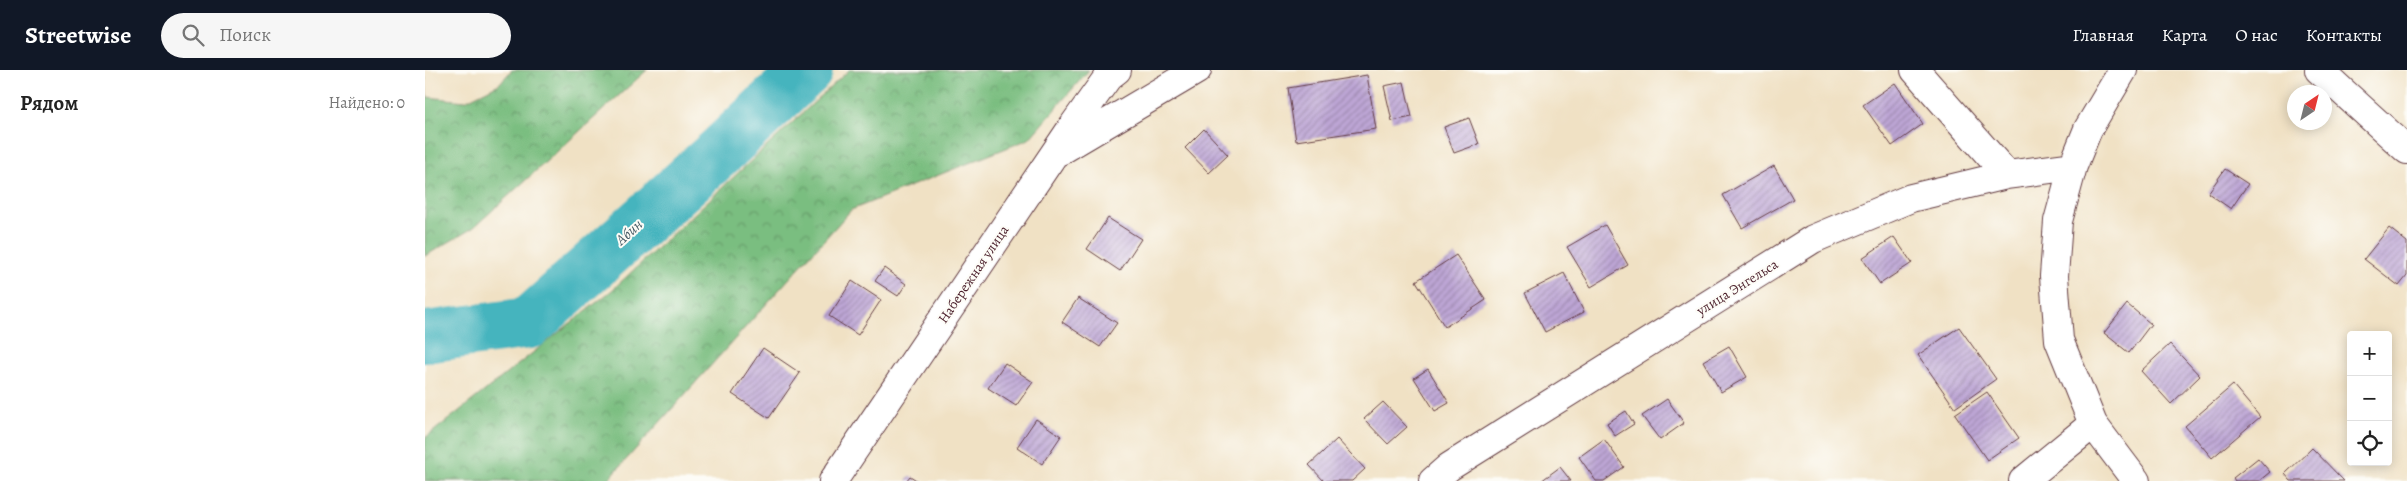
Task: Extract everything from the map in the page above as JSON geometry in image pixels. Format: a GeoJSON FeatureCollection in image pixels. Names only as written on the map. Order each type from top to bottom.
{"type":"FeatureCollection","features":[{"type":"Feature","properties":{"kind":"street","name":"Набережная улица"},"geometry":{"type":"LineString","coordinates":[[833,481],[1054,154],[1108,77],[1117,70]]}},
{"type":"Feature","properties":{"kind":"street"},"geometry":{"type":"LineString","coordinates":[[1054,154],[1197,70]]}},
{"type":"Feature","properties":{"kind":"street"},"geometry":{"type":"LineString","coordinates":[[1915,70],[2007,175]]}},
{"type":"Feature","properties":{"kind":"street"},"geometry":{"type":"LineString","coordinates":[[2123,70],[2087,129],[2073,166],[2059,221],[2053,276],[2059,340],[2093,424],[2136,481]]}},
{"type":"Feature","properties":{"kind":"street"},"geometry":{"type":"LineString","coordinates":[[2319,70],[2407,150]]}},
{"type":"Feature","properties":{"kind":"street","name":"улица Энгельса"},"geometry":{"type":"LineString","coordinates":[[1433,481],[1449,467],[1813,239],[1911,198],[2007,175],[2073,166]]}},
{"type":"Feature","properties":{"kind":"street"},"geometry":{"type":"LineString","coordinates":[[2023,481],[2093,424]]}},
{"type":"Feature","properties":{"kind":"green space"},"geometry":{"type":"Polygon","coordinates":[[[512,70],[647,70],[473,228],[425,256],[425,77],[427,97],[465,101],[499,84],[512,70]]]}},
{"type":"Feature","properties":{"kind":"green space"},"geometry":{"type":"Polygon","coordinates":[[[849,70],[1089,70],[1029,139],[851,210],[607,481],[425,481],[425,438],[611,291],[849,70]]]}},
{"type":"Feature","properties":{"kind":"building"},"geometry":{"type":"Polygon","coordinates":[[[1367,75],[1376,129],[1296,141],[1288,88],[1367,75]]]}},
{"type":"Feature","properties":{"kind":"building"},"geometry":{"type":"Polygon","coordinates":[[[1404,82],[1412,117],[1392,121],[1384,86],[1404,82]]]}},
{"type":"Feature","properties":{"kind":"building"},"geometry":{"type":"Polygon","coordinates":[[[1895,83],[1923,124],[1892,146],[1863,105],[1895,83]]]}},
{"type":"Feature","properties":{"kind":"building"},"geometry":{"type":"Polygon","coordinates":[[[1469,118],[1479,144],[1454,153],[1444,127],[1469,118]]]}},
{"type":"Feature","properties":{"kind":"building"},"geometry":{"type":"Polygon","coordinates":[[[1204,129],[1228,155],[1209,173],[1185,148],[1204,129]]]}},
{"type":"Feature","properties":{"kind":"building"},"geometry":{"type":"Polygon","coordinates":[[[1774,166],[1793,199],[1742,228],[1723,195],[1774,166]]]}},
{"type":"Feature","properties":{"kind":"building"},"geometry":{"type":"Polygon","coordinates":[[[2225,169],[2248,184],[2231,209],[2208,193],[2225,169]]]}},
{"type":"Feature","properties":{"kind":"building"},"geometry":{"type":"Polygon","coordinates":[[[1108,218],[1141,239],[1120,271],[1087,249],[1108,218]]]}},
{"type":"Feature","properties":{"kind":"building"},"geometry":{"type":"Polygon","coordinates":[[[1605,225],[1628,265],[1591,287],[1567,247],[1605,225]]]}},
{"type":"Feature","properties":{"kind":"building"},"geometry":{"type":"Polygon","coordinates":[[[2389,228],[2407,242],[2407,276],[2399,286],[2364,259],[2389,228]]]}},
{"type":"Feature","properties":{"kind":"building"},"geometry":{"type":"Polygon","coordinates":[[[1894,237],[1912,263],[1880,284],[1862,258],[1894,237]]]}},
{"type":"Feature","properties":{"kind":"building"},"geometry":{"type":"Polygon","coordinates":[[[1456,255],[1486,300],[1445,327],[1416,281],[1456,255]]]}},
{"type":"Feature","properties":{"kind":"building"},"geometry":{"type":"Polygon","coordinates":[[[884,268],[906,284],[898,296],[875,281],[884,268]]]}},
{"type":"Feature","properties":{"kind":"building"},"geometry":{"type":"Polygon","coordinates":[[[1564,273],[1584,312],[1545,332],[1525,293],[1564,273]]]}},
{"type":"Feature","properties":{"kind":"building"},"geometry":{"type":"Polygon","coordinates":[[[852,281],[881,300],[858,335],[829,316],[852,281]]]}},
{"type":"Feature","properties":{"kind":"building"},"geometry":{"type":"Polygon","coordinates":[[[1078,298],[1117,323],[1100,347],[1062,322],[1078,298]]]}},
{"type":"Feature","properties":{"kind":"building"},"geometry":{"type":"Polygon","coordinates":[[[2127,304],[2151,324],[2129,353],[2104,333],[2127,304]]]}},
{"type":"Feature","properties":{"kind":"building"},"geometry":{"type":"Polygon","coordinates":[[[1959,327],[1996,379],[1955,408],[1918,355],[1959,327]]]}},
{"type":"Feature","properties":{"kind":"building"},"geometry":{"type":"Polygon","coordinates":[[[2170,344],[2200,376],[2171,404],[2141,371],[2170,344]]]}},
{"type":"Feature","properties":{"kind":"building"},"geometry":{"type":"Polygon","coordinates":[[[1729,346],[1747,377],[1721,392],[1703,361],[1729,346]]]}},
{"type":"Feature","properties":{"kind":"building"},"geometry":{"type":"Polygon","coordinates":[[[763,348],[800,373],[769,418],[732,394],[763,348]]]}},
{"type":"Feature","properties":{"kind":"building"},"geometry":{"type":"Polygon","coordinates":[[[1005,363],[1033,382],[1016,406],[988,388],[1005,363]]]}},
{"type":"Feature","properties":{"kind":"building"},"geometry":{"type":"Polygon","coordinates":[[[1428,369],[1449,403],[1435,411],[1414,378],[1428,369]]]}},
{"type":"Feature","properties":{"kind":"building"},"geometry":{"type":"Polygon","coordinates":[[[2233,385],[2260,417],[2212,458],[2185,426],[2233,385]]]}},
{"type":"Feature","properties":{"kind":"building"},"geometry":{"type":"Polygon","coordinates":[[[1987,392],[2019,438],[1987,460],[1955,414],[1987,392]]]}},
{"type":"Feature","properties":{"kind":"building"},"geometry":{"type":"Polygon","coordinates":[[[1667,399],[1684,423],[1660,440],[1642,416],[1667,399]]]}},
{"type":"Feature","properties":{"kind":"building"},"geometry":{"type":"Polygon","coordinates":[[[1383,402],[1407,427],[1388,444],[1364,419],[1383,402]]]}},
{"type":"Feature","properties":{"kind":"building"},"geometry":{"type":"Polygon","coordinates":[[[1626,411],[1634,424],[1615,436],[1607,423],[1626,411]]]}},
{"type":"Feature","properties":{"kind":"building"},"geometry":{"type":"Polygon","coordinates":[[[1036,419],[1061,436],[1042,464],[1017,447],[1036,419]]]}},
{"type":"Feature","properties":{"kind":"building"},"geometry":{"type":"Polygon","coordinates":[[[1337,439],[1365,469],[1352,481],[1324,481],[1309,465],[1337,439]]]}},
{"type":"Feature","properties":{"kind":"building"},"geometry":{"type":"Polygon","coordinates":[[[1604,439],[1624,467],[1604,481],[1596,481],[1579,457],[1604,439]]]}},
{"type":"Feature","properties":{"kind":"building"},"geometry":{"type":"Polygon","coordinates":[[[2312,448],[2344,481],[2291,481],[2285,474],[2312,448]]]}},
{"type":"Feature","properties":{"kind":"building"},"geometry":{"type":"Polygon","coordinates":[[[2258,458],[2270,472],[2259,481],[2235,481],[2233,478],[2258,458]]]}},
{"type":"Feature","properties":{"kind":"building"},"geometry":{"type":"Polygon","coordinates":[[[1560,467],[1571,481],[1541,481],[1560,467]]]}},
{"type":"Feature","properties":{"kind":"building"},"geometry":{"type":"Polygon","coordinates":[[[910,476],[918,481],[906,481],[910,476]]]}},
{"type":"Feature","properties":{"kind":"waterway","name":"Абин"},"geometry":{"type":"LineString","coordinates":[[425,337],[529,323],[724,148],[807,70]]}}]}
